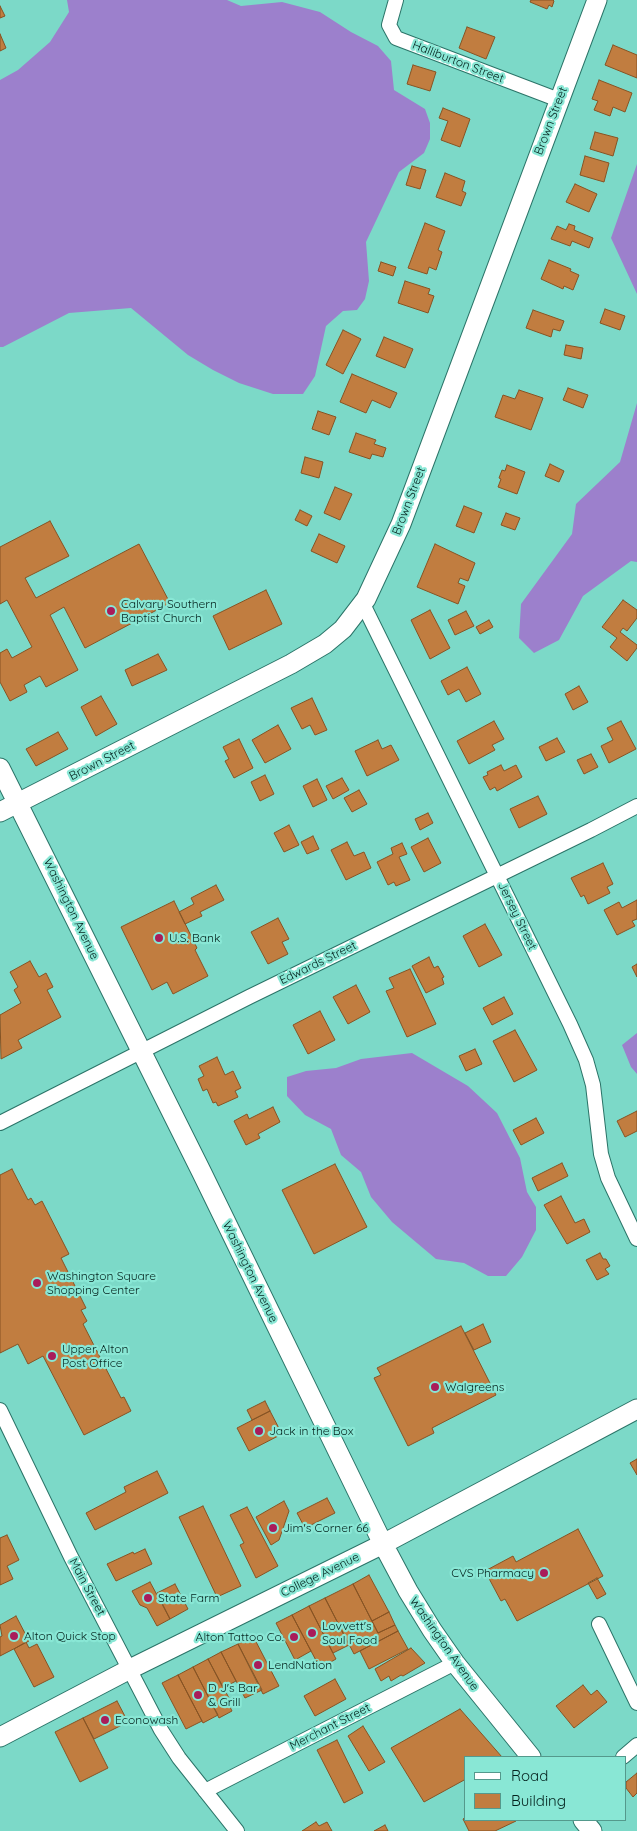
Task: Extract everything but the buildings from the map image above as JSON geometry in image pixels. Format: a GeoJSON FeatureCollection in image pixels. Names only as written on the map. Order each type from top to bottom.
{"type":"FeatureCollection","features":[{"type":"Feature","properties":{"kind":"main road","name":"Brown Street"},"geometry":{"type":"LineString","coordinates":[[0,812],[291,664],[325,644],[343,628],[366,600],[401,524],[596,0]]}},
{"type":"Feature","properties":{"kind":"main road","name":"Washington Avenue"},"geometry":{"type":"LineString","coordinates":[[0,768],[142,1052],[383,1544],[422,1615],[455,1663],[529,1756]]}},
{"type":"Feature","properties":{"kind":"main road","name":"College Avenue"},"geometry":{"type":"LineString","coordinates":[[0,1737],[130,1669],[383,1544],[637,1409]]}},
{"type":"Feature","properties":{"kind":"main road"},"geometry":{"type":"LineString","coordinates":[[584,1821],[592,1831]]}},
{"type":"Feature","properties":{"kind":"street","name":"Halliburton Street"},"geometry":{"type":"LineString","coordinates":[[396,0],[389,25],[396,38],[558,100]]}},
{"type":"Feature","properties":{"kind":"street","name":"Jersey Street"},"geometry":{"type":"LineString","coordinates":[[363,604],[586,1060],[593,1085],[601,1154],[608,1178],[637,1239]]}},
{"type":"Feature","properties":{"kind":"street","name":"Edwards Street"},"geometry":{"type":"LineString","coordinates":[[0,1123],[296,974],[637,806]]}},
{"type":"Feature","properties":{"kind":"street","name":"Main Street"},"geometry":{"type":"LineString","coordinates":[[0,1410],[71,1557],[174,1751],[237,1831]]}},
{"type":"Feature","properties":{"kind":"street"},"geometry":{"type":"LineString","coordinates":[[599,1624],[637,1703]]}},
{"type":"Feature","properties":{"kind":"street","name":"Merchant Street"},"geometry":{"type":"LineString","coordinates":[[205,1791],[455,1663]]}},
{"type":"Feature","properties":{"kind":"street"},"geometry":{"type":"LineString","coordinates":[[624,1756],[637,1745]]}},
{"type":"Feature","properties":{"kind":"shaded area"},"geometry":{"type":"Polygon","coordinates":[[[67,0],[227,0],[241,6],[282,2],[320,12],[351,32],[378,46],[391,61],[394,90],[425,109],[430,123],[430,139],[424,153],[399,172],[366,242],[369,281],[365,299],[357,310],[343,311],[326,326],[315,376],[303,394],[273,394],[239,383],[213,370],[188,355],[131,308],[69,313],[0,347],[0,80],[18,70],[50,42],[69,12],[67,0]]]}},
{"type":"Feature","properties":{"kind":"shaded area"},"geometry":{"type":"Polygon","coordinates":[[[637,164],[637,294],[611,238],[637,164]]]}},
{"type":"Feature","properties":{"kind":"shaded area"},"geometry":{"type":"Polygon","coordinates":[[[637,403],[637,562],[631,561],[583,596],[559,640],[534,653],[519,638],[521,604],[572,534],[576,504],[620,462],[637,403]]]}},
{"type":"Feature","properties":{"kind":"shaded area"},"geometry":{"type":"Polygon","coordinates":[[[637,1033],[637,1074],[631,1067],[622,1045],[637,1033]]]}},
{"type":"Feature","properties":{"kind":"shaded area"},"geometry":{"type":"Polygon","coordinates":[[[412,1053],[468,1086],[497,1113],[520,1158],[527,1192],[536,1207],[536,1230],[522,1257],[506,1276],[488,1276],[464,1263],[436,1259],[392,1222],[371,1197],[361,1172],[341,1155],[331,1129],[305,1115],[287,1096],[287,1077],[306,1071],[336,1068],[361,1059],[412,1053]]]}},
{"type":"Feature","properties":{"kind":"place","name":"Calvary Southern Baptist Church"},"geometry":{"type":"Point","coordinates":[111,611]}},
{"type":"Feature","properties":{"kind":"place","name":"U.S. Bank"},"geometry":{"type":"Point","coordinates":[159,938]}},
{"type":"Feature","properties":{"kind":"place","name":"Washington Square Shopping Center"},"geometry":{"type":"Point","coordinates":[37,1283]}},
{"type":"Feature","properties":{"kind":"place","name":"Upper Alton Post Office"},"geometry":{"type":"Point","coordinates":[52,1356]}},
{"type":"Feature","properties":{"kind":"place","name":"Walgreens"},"geometry":{"type":"Point","coordinates":[435,1387]}},
{"type":"Feature","properties":{"kind":"place","name":"Jack in the Box"},"geometry":{"type":"Point","coordinates":[259,1431]}},
{"type":"Feature","properties":{"kind":"place","name":"Jim's Corner 66"},"geometry":{"type":"Point","coordinates":[273,1528]}},
{"type":"Feature","properties":{"kind":"place","name":"CVS Pharmacy"},"geometry":{"type":"Point","coordinates":[544,1573]}},
{"type":"Feature","properties":{"kind":"place","name":"State Farm"},"geometry":{"type":"Point","coordinates":[148,1598]}},
{"type":"Feature","properties":{"kind":"place","name":"Lovvett's Soul Food"},"geometry":{"type":"Point","coordinates":[312,1633]}},
{"type":"Feature","properties":{"kind":"place","name":"Alton Quick Stop"},"geometry":{"type":"Point","coordinates":[14,1636]}},
{"type":"Feature","properties":{"kind":"place","name":"Alton Tattoo Co."},"geometry":{"type":"Point","coordinates":[294,1637]}},
{"type":"Feature","properties":{"kind":"place","name":"LendNation"},"geometry":{"type":"Point","coordinates":[258,1665]}},
{"type":"Feature","properties":{"kind":"place","name":"D J's Bar & Grill"},"geometry":{"type":"Point","coordinates":[198,1695]}},
{"type":"Feature","properties":{"kind":"place","name":"Econowash"},"geometry":{"type":"Point","coordinates":[105,1720]}}]}
